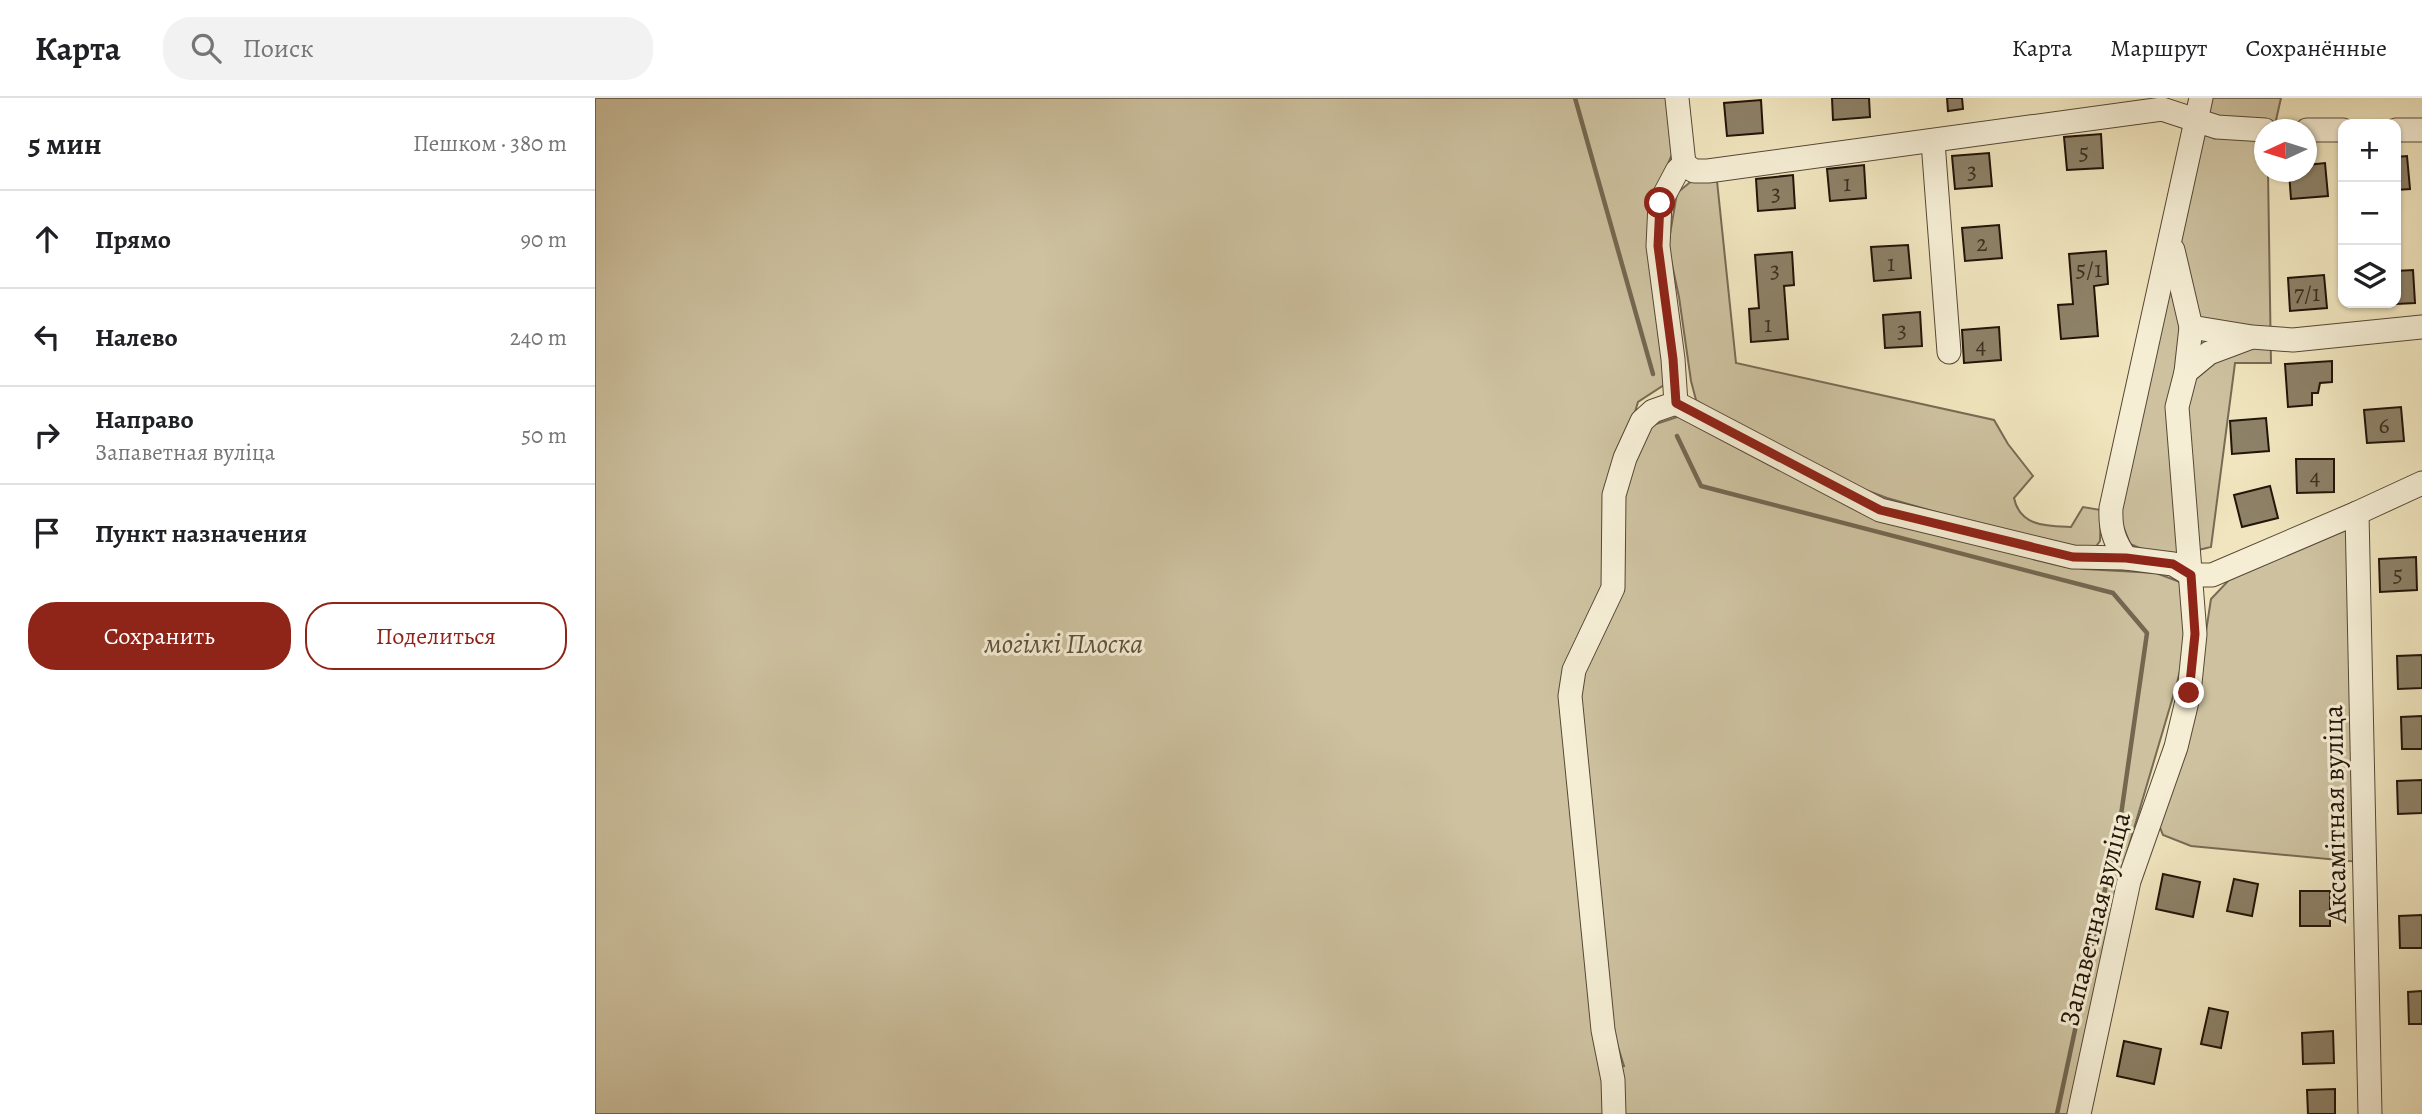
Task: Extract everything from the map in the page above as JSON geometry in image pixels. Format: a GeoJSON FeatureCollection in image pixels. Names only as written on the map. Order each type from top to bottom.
{"type":"FeatureCollection","features":[{"type":"Feature","properties":{"kind":"street"},"geometry":{"type":"LineString","coordinates":[[1677,98],[1684,164]]}},
{"type":"Feature","properties":{"kind":"street"},"geometry":{"type":"LineString","coordinates":[[2126,558],[2115,541],[2110,525],[2111,508],[2201,98]]}},
{"type":"Feature","properties":{"kind":"street"},"geometry":{"type":"LineString","coordinates":[[1684,164],[1695,171],[1708,171],[2162,109],[2217,127],[2254,129]]}},
{"type":"Feature","properties":{"kind":"street"},"geometry":{"type":"LineString","coordinates":[[2317,130],[2338,130]]}},
{"type":"Feature","properties":{"kind":"street"},"geometry":{"type":"LineString","coordinates":[[2401,130],[2422,130]]}},
{"type":"Feature","properties":{"kind":"street"},"geometry":{"type":"LineString","coordinates":[[1933,142],[1949,352]]}},
{"type":"Feature","properties":{"kind":"street"},"geometry":{"type":"LineString","coordinates":[[1676,403],[1658,246],[1660,203],[1677,171],[1684,164]]}},
{"type":"Feature","properties":{"kind":"street","name":"Запаветная вуліца"},"geometry":{"type":"LineString","coordinates":[[2079,1114],[2129,881],[2176,747],[2189,693],[2195,634],[2178,407],[2186,372],[2191,327],[2171,243]]}},
{"type":"Feature","properties":{"kind":"street"},"geometry":{"type":"LineString","coordinates":[[2191,327],[2252,337],[2293,340],[2422,327]]}},
{"type":"Feature","properties":{"kind":"street"},"geometry":{"type":"LineString","coordinates":[[2186,372],[2209,353],[2252,337]]}},
{"type":"Feature","properties":{"kind":"street"},"geometry":{"type":"LineString","coordinates":[[1614,1114],[1613,1080],[1603,1030],[1570,696],[1574,670],[1613,588],[1614,495],[1625,457],[1642,421],[1653,411],[1676,403],[1880,510],[2073,557],[2126,558],[2173,564],[2191,575],[2212,575],[2422,483]]}},
{"type":"Feature","properties":{"kind":"street","name":"Аксамітная вуліца"},"geometry":{"type":"LineString","coordinates":[[2357,513],[2370,1114]]}},
{"type":"Feature","properties":{"kind":"green space","name":"могілкі Плоска"},"geometry":{"type":"Polygon","coordinates":[[[595,98],[1669,98],[1674,150],[1652,200],[1650,235],[1667,383],[1638,402],[1618,456],[1608,493],[1604,591],[1577,646],[1561,690],[1593,1014],[1602,1067],[1624,1066],[1608,1015],[1576,697],[1589,655],[1618,598],[1624,499],[1636,448],[1653,425],[1680,416],[1687,417],[1886,519],[2084,569],[2156,573],[2180,582],[2186,598],[2187,642],[2117,886],[2068,1114],[595,1114],[595,98]]]}},
{"type":"Feature","properties":{"kind":"green space"},"geometry":{"type":"Polygon","coordinates":[[[2209,98],[2281,98],[2276,119],[2254,119],[2254,182],[2268,182],[2271,363],[2235,363],[2211,547],[2179,554],[2161,554],[2141,549],[2130,544],[2120,518],[2209,98]]]}},
{"type":"Feature","properties":{"kind":"green space"},"geometry":{"type":"Polygon","coordinates":[[[1694,179],[1717,181],[1736,363],[1994,420],[2008,444],[2033,476],[2014,498],[2022,515],[2036,523],[2071,527],[2083,507],[2101,510],[2100,541],[2091,553],[2069,550],[1887,498],[1847,483],[1724,419],[1696,400],[1668,246],[1677,193],[1694,179]]]}},
{"type":"Feature","properties":{"kind":"green space"},"geometry":{"type":"Polygon","coordinates":[[[2349,530],[2359,862],[2191,846],[2163,835],[2159,825],[2192,722],[2211,599],[2229,580],[2349,530]]]}},
{"type":"Feature","properties":{"kind":"building"},"geometry":{"type":"Polygon","coordinates":[[[1832,98],[1869,98],[1870,117],[1833,120],[1832,98]]]}},
{"type":"Feature","properties":{"kind":"building"},"geometry":{"type":"Polygon","coordinates":[[[1947,98],[1962,98],[1963,109],[1948,111],[1947,98]]]}},
{"type":"Feature","properties":{"kind":"building"},"geometry":{"type":"Polygon","coordinates":[[[1761,100],[1763,133],[1727,136],[1724,103],[1761,100]]]}},
{"type":"Feature","properties":{"kind":"building"},"geometry":{"type":"Polygon","coordinates":[[[2101,134],[2103,168],[2067,170],[2064,137],[2101,134]]]}},
{"type":"Feature","properties":{"kind":"building"},"geometry":{"type":"Polygon","coordinates":[[[1989,153],[1992,186],[1955,189],[1952,156],[1989,153]]]}},
{"type":"Feature","properties":{"kind":"building"},"geometry":{"type":"Polygon","coordinates":[[[2407,156],[2410,189],[2401,190],[2401,157],[2407,156]]]}},
{"type":"Feature","properties":{"kind":"building"},"geometry":{"type":"Polygon","coordinates":[[[2325,163],[2328,196],[2291,199],[2290,182],[2317,182],[2317,164],[2325,163]]]}},
{"type":"Feature","properties":{"kind":"building"},"geometry":{"type":"Polygon","coordinates":[[[1864,165],[1866,198],[1830,201],[1827,169],[1864,165]]]}},
{"type":"Feature","properties":{"kind":"building"},"geometry":{"type":"Polygon","coordinates":[[[1793,175],[1795,208],[1758,211],[1756,179],[1793,175]]]}},
{"type":"Feature","properties":{"kind":"building"},"geometry":{"type":"Polygon","coordinates":[[[1999,225],[2002,258],[1965,261],[1962,228],[1999,225]]]}},
{"type":"Feature","properties":{"kind":"building"},"geometry":{"type":"Polygon","coordinates":[[[1908,245],[1911,278],[1874,281],[1871,247],[1908,245]]]}},
{"type":"Feature","properties":{"kind":"building"},"geometry":{"type":"Polygon","coordinates":[[[2106,251],[2108,284],[2094,286],[2098,336],[2061,339],[2058,305],[2073,304],[2069,254],[2106,251]]]}},
{"type":"Feature","properties":{"kind":"building"},"geometry":{"type":"Polygon","coordinates":[[[1792,252],[1794,285],[1784,286],[1788,339],[1751,342],[1749,309],[1759,308],[1755,255],[1792,252]]]}},
{"type":"Feature","properties":{"kind":"building"},"geometry":{"type":"Polygon","coordinates":[[[2413,270],[2415,303],[2401,304],[2401,271],[2413,270]]]}},
{"type":"Feature","properties":{"kind":"building"},"geometry":{"type":"Polygon","coordinates":[[[2324,275],[2327,308],[2290,311],[2288,278],[2324,275]]]}},
{"type":"Feature","properties":{"kind":"building"},"geometry":{"type":"Polygon","coordinates":[[[1920,312],[1922,346],[1885,348],[1883,315],[1920,312]]]}},
{"type":"Feature","properties":{"kind":"building"},"geometry":{"type":"Polygon","coordinates":[[[1999,327],[2001,360],[1964,363],[1962,330],[1999,327]]]}},
{"type":"Feature","properties":{"kind":"building"},"geometry":{"type":"Polygon","coordinates":[[[2332,361],[2332,382],[2320,383],[2318,393],[2312,393],[2312,405],[2288,407],[2285,364],[2332,361]]]}},
{"type":"Feature","properties":{"kind":"building"},"geometry":{"type":"Polygon","coordinates":[[[2401,407],[2404,441],[2367,443],[2364,410],[2401,407]]]}},
{"type":"Feature","properties":{"kind":"building"},"geometry":{"type":"Polygon","coordinates":[[[2266,418],[2269,451],[2232,454],[2230,421],[2266,418]]]}},
{"type":"Feature","properties":{"kind":"building"},"geometry":{"type":"Polygon","coordinates":[[[2296,459],[2334,459],[2334,492],[2297,493],[2296,459]]]}},
{"type":"Feature","properties":{"kind":"building"},"geometry":{"type":"Polygon","coordinates":[[[2270,486],[2278,518],[2242,527],[2234,495],[2270,486]]]}},
{"type":"Feature","properties":{"kind":"building"},"geometry":{"type":"Polygon","coordinates":[[[2416,557],[2417,590],[2380,592],[2379,559],[2416,557]]]}},
{"type":"Feature","properties":{"kind":"building"},"geometry":{"type":"Polygon","coordinates":[[[2422,655],[2422,688],[2398,689],[2397,656],[2422,655]]]}},
{"type":"Feature","properties":{"kind":"building"},"geometry":{"type":"Polygon","coordinates":[[[2422,716],[2422,749],[2402,749],[2401,717],[2422,716]]]}},
{"type":"Feature","properties":{"kind":"building"},"geometry":{"type":"Polygon","coordinates":[[[2422,780],[2422,813],[2398,814],[2397,781],[2422,780]]]}},
{"type":"Feature","properties":{"kind":"building"},"geometry":{"type":"Polygon","coordinates":[[[2163,874],[2200,882],[2193,917],[2156,909],[2163,874]]]}},
{"type":"Feature","properties":{"kind":"building"},"geometry":{"type":"Polygon","coordinates":[[[2234,879],[2258,884],[2252,916],[2227,911],[2234,879]]]}},
{"type":"Feature","properties":{"kind":"building"},"geometry":{"type":"Polygon","coordinates":[[[2300,891],[2330,891],[2330,926],[2300,926],[2300,891]]]}},
{"type":"Feature","properties":{"kind":"building"},"geometry":{"type":"Polygon","coordinates":[[[2422,915],[2422,948],[2400,948],[2399,916],[2422,915]]]}},
{"type":"Feature","properties":{"kind":"building"},"geometry":{"type":"Polygon","coordinates":[[[2422,991],[2422,1024],[2409,1024],[2408,992],[2422,991]]]}},
{"type":"Feature","properties":{"kind":"building"},"geometry":{"type":"Polygon","coordinates":[[[2209,1008],[2228,1012],[2221,1048],[2201,1044],[2209,1008]]]}},
{"type":"Feature","properties":{"kind":"building"},"geometry":{"type":"Polygon","coordinates":[[[2333,1031],[2334,1063],[2303,1064],[2302,1033],[2333,1031]]]}},
{"type":"Feature","properties":{"kind":"building"},"geometry":{"type":"Polygon","coordinates":[[[2124,1041],[2161,1049],[2154,1084],[2117,1076],[2124,1041]]]}},
{"type":"Feature","properties":{"kind":"building"},"geometry":{"type":"Polygon","coordinates":[[[2335,1089],[2335,1114],[2308,1114],[2307,1090],[2335,1089]]]}},
{"type":"Feature","properties":{"kind":"waterway"},"geometry":{"type":"LineString","coordinates":[[1575,98],[1653,374]]}},
{"type":"Feature","properties":{"kind":"waterway"},"geometry":{"type":"LineString","coordinates":[[1677,436],[1701,486],[2113,593],[2147,633],[2121,815],[2057,1114]]}},
{"type":"Feature","properties":{"kind":"route"},"geometry":{"type":"LineString","coordinates":[[1660,203],[1658,246],[1676,403],[1880,510],[2073,557],[2126,558],[2173,564],[2191,575],[2195,634],[2189,693]]}}]}
